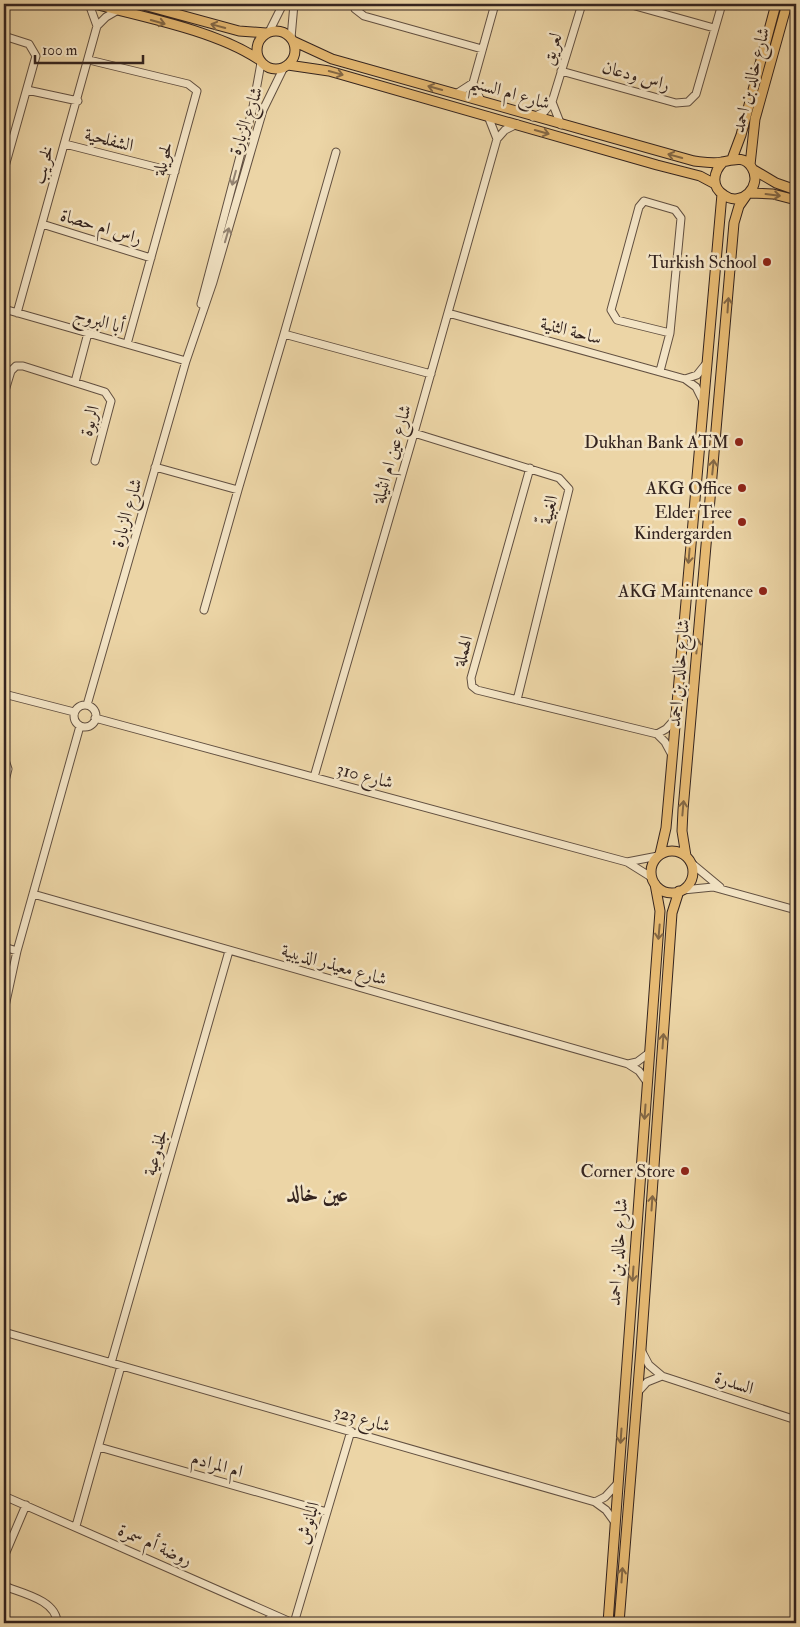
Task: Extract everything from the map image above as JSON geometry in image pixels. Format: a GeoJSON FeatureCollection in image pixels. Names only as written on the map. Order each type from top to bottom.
{"type":"FeatureCollection","features":[{"type":"Feature","properties":{"kind":"main road"},"geometry":{"type":"LineString","coordinates":[[94,4],[216,38],[246,51],[272,69],[286,66],[295,54],[292,39],[278,31],[268,33],[239,31],[140,4]]}},
{"type":"Feature","properties":{"kind":"main road","name":"شارع خالد بن احمد"},"geometry":{"type":"LineString","coordinates":[[732,158],[741,135],[776,4]]}},
{"type":"Feature","properties":{"kind":"main road","name":"شارع خالد بن احمد"},"geometry":{"type":"LineString","coordinates":[[752,168],[756,119],[787,4]]}},
{"type":"Feature","properties":{"kind":"main road"},"geometry":{"type":"LineString","coordinates":[[260,61],[256,48],[258,42],[268,33]]}},
{"type":"Feature","properties":{"kind":"main road","name":"شارع ام السنيم"},"geometry":{"type":"LineString","coordinates":[[292,39],[332,60],[694,161],[723,162]]}},
{"type":"Feature","properties":{"kind":"main road","name":"شارع ام السنيم"},"geometry":{"type":"LineString","coordinates":[[286,66],[311,67],[328,71],[692,173],[715,184]]}},
{"type":"Feature","properties":{"kind":"main road"},"geometry":{"type":"LineString","coordinates":[[796,190],[771,181],[745,161],[732,158],[723,162],[716,171],[715,184],[722,194],[733,199],[748,194],[772,194],[796,200]]}},
{"type":"Feature","properties":{"kind":"main road"},"geometry":{"type":"LineString","coordinates":[[748,194],[755,182],[752,168]]}},
{"type":"Feature","properties":{"kind":"main road","name":"شارع خالد بن احمد"},"geometry":{"type":"LineString","coordinates":[[659,855],[665,837],[702,398],[722,194]]}},
{"type":"Feature","properties":{"kind":"main road","name":"شارع خالد بن احمد"},"geometry":{"type":"LineString","coordinates":[[688,859],[682,820],[734,223],[739,206],[748,194]]}},
{"type":"Feature","properties":{"kind":"main road"},"geometry":{"type":"LineString","coordinates":[[676,851],[688,859],[692,868],[691,880],[681,891],[663,891],[653,881],[652,865],[659,855],[676,851]]}},
{"type":"Feature","properties":{"kind":"main road","name":"شارع خالد بن احمد"},"geometry":{"type":"LineString","coordinates":[[608,1623],[660,911],[653,881]]}},
{"type":"Feature","properties":{"kind":"main road","name":"شارع خالد بن احمد"},"geometry":{"type":"LineString","coordinates":[[619,1623],[641,1349],[672,913],[681,891]]}},
{"type":"Feature","properties":{"kind":"street"},"geometry":{"type":"LineString","coordinates":[[89,4],[97,26],[106,16],[118,10]]}},
{"type":"Feature","properties":{"kind":"street"},"geometry":{"type":"LineString","coordinates":[[268,33],[283,4]]}},
{"type":"Feature","properties":{"kind":"street"},"geometry":{"type":"LineString","coordinates":[[292,39],[294,4]]}},
{"type":"Feature","properties":{"kind":"street"},"geometry":{"type":"LineString","coordinates":[[354,4],[355,9],[364,16],[482,49]]}},
{"type":"Feature","properties":{"kind":"street"},"geometry":{"type":"LineString","coordinates":[[456,94],[472,83],[495,4]]}},
{"type":"Feature","properties":{"kind":"street","name":"لعريق"},"geometry":{"type":"LineString","coordinates":[[552,102],[582,4]]}},
{"type":"Feature","properties":{"kind":"street"},"geometry":{"type":"LineString","coordinates":[[628,4],[714,28]]}},
{"type":"Feature","properties":{"kind":"street","name":"راس ودعان"},"geometry":{"type":"LineString","coordinates":[[561,71],[676,103],[688,102],[696,94],[722,4]]}},
{"type":"Feature","properties":{"kind":"street","name":"لخريب"},"geometry":{"type":"LineString","coordinates":[[16,313],[78,101],[97,26]]}},
{"type":"Feature","properties":{"kind":"street"},"geometry":{"type":"LineString","coordinates":[[4,36],[24,41],[34,50],[36,56],[4,170]]}},
{"type":"Feature","properties":{"kind":"street","name":"لحويلة"},"geometry":{"type":"LineString","coordinates":[[89,60],[188,84],[196,88],[197,98],[127,344]]}},
{"type":"Feature","properties":{"kind":"street","name":"شارع الزبارة"},"geometry":{"type":"LineString","coordinates":[[196,329],[206,281],[253,107],[260,61]]}},
{"type":"Feature","properties":{"kind":"street","name":"شارع الزبارة"},"geometry":{"type":"LineString","coordinates":[[87,705],[186,361],[213,282],[263,110],[286,66]]}},
{"type":"Feature","properties":{"kind":"street"},"geometry":{"type":"LineString","coordinates":[[472,83],[481,101]]}},
{"type":"Feature","properties":{"kind":"street"},"geometry":{"type":"LineString","coordinates":[[27,90],[78,101]]}},
{"type":"Feature","properties":{"kind":"street"},"geometry":{"type":"LineString","coordinates":[[533,117],[544,112],[552,102],[561,125]]}},
{"type":"Feature","properties":{"kind":"street"},"geometry":{"type":"LineString","coordinates":[[488,116],[497,139],[516,124]]}},
{"type":"Feature","properties":{"kind":"street","name":"شارع عين ام انثيلة"},"geometry":{"type":"LineString","coordinates":[[314,777],[497,139]]}},
{"type":"Feature","properties":{"kind":"street","name":"الشفلحية"},"geometry":{"type":"LineString","coordinates":[[65,144],[175,172]]}},
{"type":"Feature","properties":{"kind":"street"},"geometry":{"type":"LineString","coordinates":[[204,610],[336,152]]}},
{"type":"Feature","properties":{"kind":"street"},"geometry":{"type":"LineString","coordinates":[[660,371],[670,333],[681,218],[675,210],[644,201],[639,207],[611,310],[617,320],[670,333]]}},
{"type":"Feature","properties":{"kind":"street","name":"راس ام حصاة"},"geometry":{"type":"LineString","coordinates":[[42,224],[151,258]]}},
{"type":"Feature","properties":{"kind":"street","name":"أبا البروج"},"geometry":{"type":"LineString","coordinates":[[4,309],[186,361]]}},
{"type":"Feature","properties":{"kind":"street","name":"ساحة الثنية"},"geometry":{"type":"LineString","coordinates":[[448,313],[685,379],[696,387],[702,398]]}},
{"type":"Feature","properties":{"kind":"street","name":"الربوة"},"geometry":{"type":"LineString","coordinates":[[75,382],[88,333]]}},
{"type":"Feature","properties":{"kind":"street"},"geometry":{"type":"LineString","coordinates":[[284,334],[431,374]]}},
{"type":"Feature","properties":{"kind":"street"},"geometry":{"type":"LineString","coordinates":[[685,379],[697,374],[705,365]]}},
{"type":"Feature","properties":{"kind":"street","name":"الربوة"},"geometry":{"type":"LineString","coordinates":[[4,394],[11,371],[16,366],[23,366],[106,392],[111,402],[95,461]]}},
{"type":"Feature","properties":{"kind":"street","name":"الغبيةّ"},"geometry":{"type":"LineString","coordinates":[[414,433],[530,468],[559,478],[567,485],[569,495],[517,700]]}},
{"type":"Feature","properties":{"kind":"street"},"geometry":{"type":"LineString","coordinates":[[155,467],[238,490]]}},
{"type":"Feature","properties":{"kind":"street","name":"الهملة"},"geometry":{"type":"LineString","coordinates":[[530,468],[471,678],[472,686],[477,690],[656,734]]}},
{"type":"Feature","properties":{"kind":"street"},"geometry":{"type":"LineString","coordinates":[[4,694],[74,712]]}},
{"type":"Feature","properties":{"kind":"street"},"geometry":{"type":"LineString","coordinates":[[87,705],[94,710],[95,718],[88,726],[80,726],[75,720],[74,712],[78,707],[87,705]]}},
{"type":"Feature","properties":{"kind":"street","name":"شارع 310"},"geometry":{"type":"LineString","coordinates":[[95,718],[627,862],[653,881]]}},
{"type":"Feature","properties":{"kind":"street"},"geometry":{"type":"LineString","coordinates":[[672,755],[669,747],[656,734],[666,729],[675,720]]}},
{"type":"Feature","properties":{"kind":"street"},"geometry":{"type":"LineString","coordinates":[[4,1011],[17,951],[80,726]]}},
{"type":"Feature","properties":{"kind":"street"},"geometry":{"type":"LineString","coordinates":[[4,757],[8,768],[4,785]]}},
{"type":"Feature","properties":{"kind":"street","name":"شارع 310"},"geometry":{"type":"LineString","coordinates":[[627,862],[659,855]]}},
{"type":"Feature","properties":{"kind":"street"},"geometry":{"type":"LineString","coordinates":[[688,859],[722,889]]}},
{"type":"Feature","properties":{"kind":"street"},"geometry":{"type":"LineString","coordinates":[[681,891],[702,886],[722,889],[796,910]]}},
{"type":"Feature","properties":{"kind":"street","name":"شارع معيذر الذيبية"},"geometry":{"type":"LineString","coordinates":[[33,894],[628,1064],[639,1071],[647,1082]]}},
{"type":"Feature","properties":{"kind":"street"},"geometry":{"type":"LineString","coordinates":[[4,948],[17,951]]}},
{"type":"Feature","properties":{"kind":"street","name":"لجذوعية"},"geometry":{"type":"LineString","coordinates":[[111,1363],[229,951]]}},
{"type":"Feature","properties":{"kind":"street"},"geometry":{"type":"LineString","coordinates":[[628,1064],[637,1062],[649,1053]]}},
{"type":"Feature","properties":{"kind":"street","name":"شارع 323"},"geometry":{"type":"LineString","coordinates":[[4,1332],[595,1502],[606,1510],[614,1522]]}},
{"type":"Feature","properties":{"kind":"street","name":"السدرة"},"geometry":{"type":"LineString","coordinates":[[641,1349],[649,1365],[662,1376],[796,1420]]}},
{"type":"Feature","properties":{"kind":"street"},"geometry":{"type":"LineString","coordinates":[[76,1526],[121,1366]]}},
{"type":"Feature","properties":{"kind":"street"},"geometry":{"type":"LineString","coordinates":[[636,1394],[647,1382],[662,1376]]}},
{"type":"Feature","properties":{"kind":"street","name":"البانوش"},"geometry":{"type":"LineString","coordinates":[[294,1623],[351,1431]]}},
{"type":"Feature","properties":{"kind":"street","name":"ام المرادم"},"geometry":{"type":"LineString","coordinates":[[99,1447],[327,1512]]}},
{"type":"Feature","properties":{"kind":"street"},"geometry":{"type":"LineString","coordinates":[[595,1502],[605,1497],[618,1484]]}},
{"type":"Feature","properties":{"kind":"street","name":"روضة أم سمرة"},"geometry":{"type":"LineString","coordinates":[[4,1496],[294,1623]]}},
{"type":"Feature","properties":{"kind":"street"},"geometry":{"type":"LineString","coordinates":[[4,1557],[6,1544],[26,1505]]}},
{"type":"Feature","properties":{"kind":"street"},"geometry":{"type":"LineString","coordinates":[[4,1586],[49,1605],[56,1614],[58,1623]]}},
{"type":"Feature","properties":{"kind":"street"},"geometry":{"type":"LineString","coordinates":[[268,1623],[271,1614]]}},
{"type":"Feature","properties":{"kind":"place","name":"Turkish School"},"geometry":{"type":"Point","coordinates":[767,262]}},
{"type":"Feature","properties":{"kind":"place","name":"Dukhan Bank ATM"},"geometry":{"type":"Point","coordinates":[739,442]}},
{"type":"Feature","properties":{"kind":"place","name":"AKG Office"},"geometry":{"type":"Point","coordinates":[742,488]}},
{"type":"Feature","properties":{"kind":"place","name":"Elder Tree Kindergarden"},"geometry":{"type":"Point","coordinates":[742,522]}},
{"type":"Feature","properties":{"kind":"place","name":"AKG Maintenance"},"geometry":{"type":"Point","coordinates":[763,591]}},
{"type":"Feature","properties":{"kind":"place","name":"Corner Store"},"geometry":{"type":"Point","coordinates":[685,1171]}},
{"type":"Feature","properties":{"kind":"district","name":"عين خالد"},"geometry":{"type":"Point","coordinates":[317,1194]}}]}
